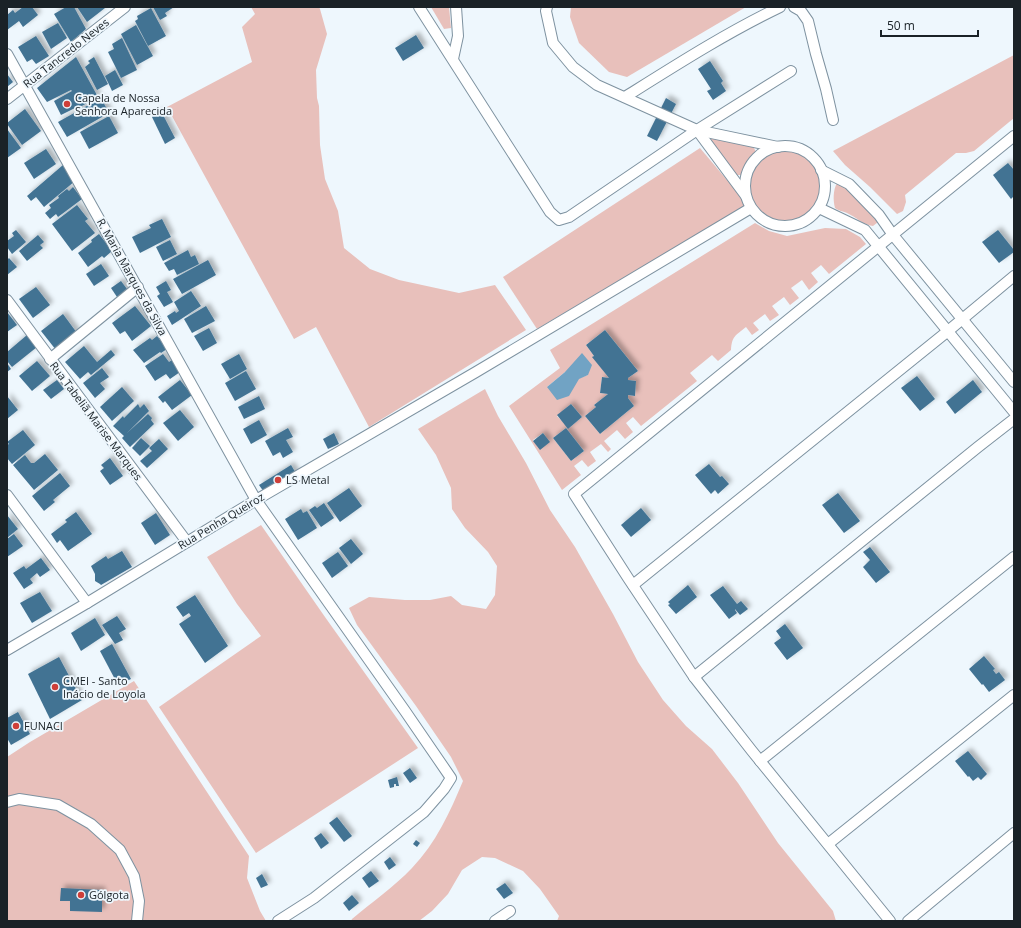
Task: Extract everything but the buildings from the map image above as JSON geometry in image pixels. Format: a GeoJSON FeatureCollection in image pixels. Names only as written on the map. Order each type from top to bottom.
{"type":"FeatureCollection","features":[{"type":"Feature","properties":{"kind":"street","name":"Rua Tancredo Neves"},"geometry":{"type":"LineString","coordinates":[[7,99],[125,7]]}},
{"type":"Feature","properties":{"kind":"street"},"geometry":{"type":"LineString","coordinates":[[419,7],[550,212],[558,220],[569,217],[697,130],[791,71]]}},
{"type":"Feature","properties":{"kind":"street"},"geometry":{"type":"LineString","coordinates":[[453,60],[458,36],[456,7]]}},
{"type":"Feature","properties":{"kind":"street"},"geometry":{"type":"LineString","coordinates":[[547,7],[546,11],[553,43],[573,67],[598,85],[697,130],[778,147],[791,147],[804,151],[814,159],[821,170],[825,182],[824,196],[819,208],[812,216],[802,223],[791,226],[780,226],[768,223],[759,217],[751,208],[746,196],[697,130]]}},
{"type":"Feature","properties":{"kind":"street"},"geometry":{"type":"LineString","coordinates":[[625,97],[688,57],[756,18],[780,7]]}},
{"type":"Feature","properties":{"kind":"street"},"geometry":{"type":"LineString","coordinates":[[794,7],[801,11],[808,21],[833,120]]}},
{"type":"Feature","properties":{"kind":"street","name":"R. Maria Marques da Silva"},"geometry":{"type":"LineString","coordinates":[[7,54],[256,500],[451,778],[444,789],[424,812],[314,898],[278,921]]}},
{"type":"Feature","properties":{"kind":"street"},"geometry":{"type":"LineString","coordinates":[[890,921],[694,678],[574,494],[1014,136]]}},
{"type":"Feature","properties":{"kind":"street"},"geometry":{"type":"LineString","coordinates":[[746,196],[746,176],[755,159],[766,151],[778,147]]}},
{"type":"Feature","properties":{"kind":"street"},"geometry":{"type":"LineString","coordinates":[[821,170],[849,184],[879,215],[893,235],[1014,382]]}},
{"type":"Feature","properties":{"kind":"street","name":"Rua Penha Queiroz"},"geometry":{"type":"LineString","coordinates":[[7,650],[87,604],[256,500],[540,334],[751,208]]}},
{"type":"Feature","properties":{"kind":"street"},"geometry":{"type":"LineString","coordinates":[[819,208],[865,230],[1014,412]]}},
{"type":"Feature","properties":{"kind":"street"},"geometry":{"type":"LineString","coordinates":[[633,585],[1014,276]]}},
{"type":"Feature","properties":{"kind":"street"},"geometry":{"type":"LineString","coordinates":[[50,359],[138,287]]}},
{"type":"Feature","properties":{"kind":"street","name":"Rua Tabeliã Marise Marques"},"geometry":{"type":"LineString","coordinates":[[7,300],[187,542]]}},
{"type":"Feature","properties":{"kind":"street"},"geometry":{"type":"LineString","coordinates":[[694,678],[965,457],[1014,419]]}},
{"type":"Feature","properties":{"kind":"street"},"geometry":{"type":"LineString","coordinates":[[7,495],[87,604]]}},
{"type":"Feature","properties":{"kind":"street"},"geometry":{"type":"LineString","coordinates":[[760,761],[1014,558]]}},
{"type":"Feature","properties":{"kind":"street"},"geometry":{"type":"LineString","coordinates":[[828,844],[1014,695]]}},
{"type":"Feature","properties":{"kind":"street"},"geometry":{"type":"LineString","coordinates":[[7,802],[19,799],[58,805],[91,824],[120,850],[134,876],[139,901],[137,921]]}},
{"type":"Feature","properties":{"kind":"street"},"geometry":{"type":"LineString","coordinates":[[908,921],[1014,833]]}},
{"type":"Feature","properties":{"kind":"street"},"geometry":{"type":"LineString","coordinates":[[495,921],[510,911]]}},
{"type":"Feature","properties":{"kind":"shaded area"},"geometry":{"type":"Polygon","coordinates":[[[251,7],[319,7],[320,9],[327,34],[316,70],[320,145],[325,179],[338,211],[344,248],[370,269],[399,280],[459,293],[495,285],[526,330],[369,427],[316,327],[294,339],[167,107],[252,62],[242,27],[255,14],[251,7]]]}},
{"type":"Feature","properties":{"kind":"shaded area"},"geometry":{"type":"Polygon","coordinates":[[[431,7],[449,7],[451,28],[444,29],[431,7]]]}},
{"type":"Feature","properties":{"kind":"shaded area"},"geometry":{"type":"Polygon","coordinates":[[[571,7],[746,7],[627,77],[609,72],[579,43],[570,17],[571,7]]]}},
{"type":"Feature","properties":{"kind":"shaded area"},"geometry":{"type":"Polygon","coordinates":[[[1014,55],[1014,118],[974,151],[956,153],[905,195],[906,202],[903,211],[897,214],[845,165],[833,151],[1014,55]]]}},
{"type":"Feature","properties":{"kind":"shaded area"},"geometry":{"type":"Polygon","coordinates":[[[712,136],[753,146],[756,152],[743,175],[734,175],[708,138],[712,136]]]}},
{"type":"Feature","properties":{"kind":"shaded area"},"geometry":{"type":"Polygon","coordinates":[[[700,148],[748,205],[537,329],[503,277],[700,148]]]}},
{"type":"Feature","properties":{"kind":"shaded area"},"geometry":{"type":"Polygon","coordinates":[[[785,151],[798,154],[810,161],[817,173],[820,186],[817,199],[810,211],[798,218],[785,221],[772,218],[760,211],[753,199],[750,186],[753,173],[760,161],[772,154],[785,151]]]}},
{"type":"Feature","properties":{"kind":"shaded area"},"geometry":{"type":"Polygon","coordinates":[[[837,183],[848,188],[879,218],[878,222],[873,226],[869,225],[835,208],[834,195],[837,183]]]}},
{"type":"Feature","properties":{"kind":"shaded area"},"geometry":{"type":"Polygon","coordinates":[[[755,223],[769,231],[787,236],[825,228],[846,229],[860,237],[866,244],[829,274],[821,265],[811,273],[818,282],[809,290],[802,280],[791,288],[799,298],[790,305],[784,297],[772,306],[779,315],[770,321],[765,314],[753,323],[759,330],[752,335],[746,327],[739,332],[733,339],[731,350],[718,361],[712,355],[690,373],[697,381],[641,426],[633,417],[626,423],[633,432],[625,439],[617,430],[604,441],[611,449],[608,452],[601,444],[590,452],[596,461],[588,467],[582,460],[574,466],[581,475],[562,490],[509,406],[560,368],[550,350],[755,223]],[[605,330],[586,345],[609,378],[602,377],[600,393],[608,394],[594,405],[596,407],[585,416],[600,434],[634,406],[628,398],[628,395],[635,396],[636,381],[628,380],[628,378],[638,371],[605,330]],[[565,372],[547,387],[579,378],[588,375],[565,372]],[[571,404],[557,416],[569,428],[582,417],[571,404]],[[566,428],[553,438],[571,461],[584,451],[566,428]],[[543,433],[533,441],[549,442],[543,433]]]}},
{"type":"Feature","properties":{"kind":"shaded area"},"geometry":{"type":"Polygon","coordinates":[[[485,389],[498,416],[526,463],[550,510],[575,547],[638,662],[663,700],[686,726],[712,749],[738,783],[778,843],[833,911],[836,921],[557,921],[559,916],[540,889],[523,871],[495,858],[482,857],[462,870],[448,894],[432,911],[419,921],[351,921],[398,882],[421,858],[442,827],[463,781],[451,757],[357,625],[349,608],[369,597],[405,600],[430,600],[451,596],[462,605],[486,609],[495,595],[497,566],[488,552],[465,528],[452,509],[451,488],[436,455],[418,429],[485,389]]]}},
{"type":"Feature","properties":{"kind":"shaded area"},"geometry":{"type":"Polygon","coordinates":[[[261,525],[418,748],[256,853],[159,707],[261,636],[237,604],[207,557],[261,525]]]}},
{"type":"Feature","properties":{"kind":"shaded area"},"geometry":{"type":"Polygon","coordinates":[[[134,681],[249,856],[247,878],[260,911],[266,921],[7,921],[7,757],[134,681]]]}},
{"type":"Feature","properties":{"kind":"water"},"geometry":{"type":"Polygon","coordinates":[[[582,353],[592,365],[588,375],[579,379],[569,396],[557,400],[547,387],[565,372],[582,353]]]}},
{"type":"Feature","properties":{"kind":"place","name":"Capela de Nossa Senhora Aparecida"},"geometry":{"type":"Point","coordinates":[67,104]}},
{"type":"Feature","properties":{"kind":"place","name":"LS Metal"},"geometry":{"type":"Point","coordinates":[278,480]}},
{"type":"Feature","properties":{"kind":"place","name":"CMEI - Santo Inácio de Loyola"},"geometry":{"type":"Point","coordinates":[55,687]}},
{"type":"Feature","properties":{"kind":"place","name":"FUNACI"},"geometry":{"type":"Point","coordinates":[16,726]}},
{"type":"Feature","properties":{"kind":"place","name":"Gólgota"},"geometry":{"type":"Point","coordinates":[81,895]}}]}
